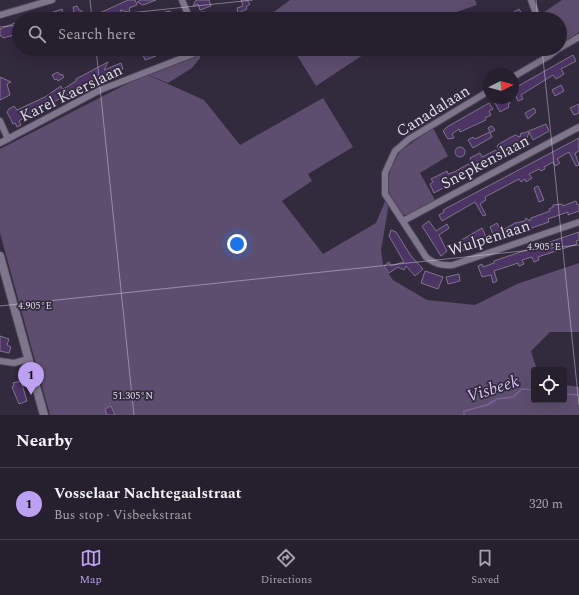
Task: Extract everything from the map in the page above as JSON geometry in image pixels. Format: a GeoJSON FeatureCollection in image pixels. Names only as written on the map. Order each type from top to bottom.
{"type":"FeatureCollection","features":[{"type":"Feature","properties":{"kind":"street"},"geometry":{"type":"LineString","coordinates":[[0,15],[52,0]]}},
{"type":"Feature","properties":{"kind":"street"},"geometry":{"type":"LineString","coordinates":[[182,0],[187,12]]}},
{"type":"Feature","properties":{"kind":"street"},"geometry":{"type":"LineString","coordinates":[[531,0],[535,12]]}},
{"type":"Feature","properties":{"kind":"street"},"geometry":{"type":"LineString","coordinates":[[567,44],[579,37]]}},
{"type":"Feature","properties":{"kind":"street","name":"Karel Kaerslaan"},"geometry":{"type":"LineString","coordinates":[[0,143],[100,90],[188,56]]}},
{"type":"Feature","properties":{"kind":"street"},"geometry":{"type":"LineString","coordinates":[[519,74],[549,56]]}},
{"type":"Feature","properties":{"kind":"street","name":"Canadalaan"},"geometry":{"type":"LineString","coordinates":[[402,221],[385,194],[385,173],[395,151],[418,132],[483,94]]}},
{"type":"Feature","properties":{"kind":"street"},"geometry":{"type":"LineString","coordinates":[[0,121],[8,139]]}},
{"type":"Feature","properties":{"kind":"street","name":"Snepkenslaan"},"geometry":{"type":"LineString","coordinates":[[402,221],[579,127]]}},
{"type":"Feature","properties":{"kind":"street","name":"Wulpenlaan"},"geometry":{"type":"LineString","coordinates":[[402,221],[426,257],[434,263],[443,266],[464,261],[579,222]]}},
{"type":"Feature","properties":{"kind":"street"},"geometry":{"type":"LineString","coordinates":[[0,256],[44,415]]}},
{"type":"Feature","properties":{"kind":"street"},"geometry":{"type":"LineString","coordinates":[[0,361],[14,363],[28,359]]}},
{"type":"Feature","properties":{"kind":"shaded area"},"geometry":{"type":"Polygon","coordinates":[[[290,0],[475,0],[477,5],[456,12],[274,12],[290,0]]]}},
{"type":"Feature","properties":{"kind":"shaded area"},"geometry":{"type":"Polygon","coordinates":[[[562,0],[579,0],[579,32],[567,40],[567,12],[544,12],[562,0]]]}},
{"type":"Feature","properties":{"kind":"shaded area"},"geometry":{"type":"Polygon","coordinates":[[[191,56],[200,56],[192,68],[168,83],[149,75],[191,56]]]}},
{"type":"Feature","properties":{"kind":"shaded area"},"geometry":{"type":"Polygon","coordinates":[[[297,56],[361,56],[316,86],[297,56]]]}},
{"type":"Feature","properties":{"kind":"shaded area"},"geometry":{"type":"Polygon","coordinates":[[[146,74],[204,100],[240,145],[323,98],[353,147],[308,174],[312,181],[282,201],[323,254],[376,223],[386,199],[389,203],[381,250],[383,265],[393,280],[427,300],[475,305],[517,284],[579,263],[579,332],[550,332],[531,351],[536,367],[531,367],[531,403],[567,403],[567,385],[579,387],[579,415],[50,415],[0,233],[0,149],[146,74]]]}},
{"type":"Feature","properties":{"kind":"shaded area"},"geometry":{"type":"Polygon","coordinates":[[[433,128],[448,156],[420,173],[435,200],[409,215],[403,215],[390,195],[388,188],[390,170],[400,151],[433,128]]]}},
{"type":"Feature","properties":{"kind":"building"},"geometry":{"type":"Polygon","coordinates":[[[128,0],[135,0],[137,5],[129,8],[130,11],[128,12],[120,10],[121,12],[102,12],[128,0]]]}},
{"type":"Feature","properties":{"kind":"building"},"geometry":{"type":"Polygon","coordinates":[[[141,0],[156,0],[143,5],[137,2],[141,0]]]}},
{"type":"Feature","properties":{"kind":"building"},"geometry":{"type":"Polygon","coordinates":[[[196,0],[209,0],[211,6],[200,10],[198,4],[193,6],[196,0]]]}},
{"type":"Feature","properties":{"kind":"building"},"geometry":{"type":"Polygon","coordinates":[[[241,0],[247,0],[250,4],[246,7],[247,9],[238,12],[237,8],[243,6],[241,0]]]}},
{"type":"Feature","properties":{"kind":"building"},"geometry":{"type":"Polygon","coordinates":[[[77,6],[82,12],[74,12],[73,7],[77,6]]]}},
{"type":"Feature","properties":{"kind":"building"},"geometry":{"type":"Polygon","coordinates":[[[62,9],[63,12],[53,12],[62,9]]]}},
{"type":"Feature","properties":{"kind":"building"},"geometry":{"type":"Polygon","coordinates":[[[519,9],[521,12],[514,12],[519,9]]]}},
{"type":"Feature","properties":{"kind":"building"},"geometry":{"type":"Polygon","coordinates":[[[12,24],[12,36],[3,38],[0,36],[0,29],[12,24]]]}},
{"type":"Feature","properties":{"kind":"building"},"geometry":{"type":"Polygon","coordinates":[[[573,55],[576,61],[561,69],[564,74],[556,79],[553,75],[521,95],[523,99],[519,101],[519,86],[573,55]]]}},
{"type":"Feature","properties":{"kind":"building"},"geometry":{"type":"Polygon","coordinates":[[[143,56],[156,56],[145,60],[143,56]]]}},
{"type":"Feature","properties":{"kind":"building"},"geometry":{"type":"Polygon","coordinates":[[[108,62],[104,70],[121,63],[123,69],[89,82],[90,84],[33,112],[19,121],[21,125],[17,127],[15,123],[13,124],[7,112],[9,109],[14,106],[17,110],[45,97],[61,86],[62,89],[65,88],[76,81],[76,79],[108,62]]]}},
{"type":"Feature","properties":{"kind":"building"},"geometry":{"type":"Polygon","coordinates":[[[58,72],[64,77],[58,81],[57,79],[55,80],[52,75],[58,72]]]}},
{"type":"Feature","properties":{"kind":"building"},"geometry":{"type":"Polygon","coordinates":[[[0,77],[11,82],[7,84],[10,95],[0,100],[0,77]]]}},
{"type":"Feature","properties":{"kind":"building"},"geometry":{"type":"Polygon","coordinates":[[[561,85],[564,91],[555,96],[552,90],[561,85]]]}},
{"type":"Feature","properties":{"kind":"building"},"geometry":{"type":"Polygon","coordinates":[[[487,104],[490,104],[493,109],[489,111],[491,115],[485,118],[486,120],[460,132],[459,129],[452,134],[454,138],[448,139],[443,131],[447,127],[487,104]]]}},
{"type":"Feature","properties":{"kind":"building"},"geometry":{"type":"Polygon","coordinates":[[[496,104],[508,104],[509,107],[500,112],[496,104]]]}},
{"type":"Feature","properties":{"kind":"building"},"geometry":{"type":"Polygon","coordinates":[[[579,104],[579,113],[574,115],[570,108],[579,104]]]}},
{"type":"Feature","properties":{"kind":"building"},"geometry":{"type":"Polygon","coordinates":[[[534,108],[536,112],[528,119],[525,113],[534,108]]]}},
{"type":"Feature","properties":{"kind":"building"},"geometry":{"type":"Polygon","coordinates":[[[546,124],[549,131],[533,140],[529,132],[525,144],[509,152],[499,150],[497,146],[515,135],[520,137],[521,133],[546,124]]]}},
{"type":"Feature","properties":{"kind":"building"},"geometry":{"type":"Polygon","coordinates":[[[492,126],[495,130],[490,133],[492,137],[473,148],[468,140],[473,137],[475,139],[490,132],[488,128],[492,126]]]}},
{"type":"Feature","properties":{"kind":"building"},"geometry":{"type":"Polygon","coordinates":[[[579,138],[579,151],[575,153],[579,165],[576,166],[569,152],[557,159],[560,163],[555,166],[553,162],[544,167],[545,169],[541,171],[539,169],[529,174],[532,178],[526,182],[525,179],[521,182],[519,179],[485,197],[486,200],[480,204],[486,215],[483,216],[475,202],[442,221],[439,215],[444,212],[443,210],[579,138]]]}},
{"type":"Feature","properties":{"kind":"building"},"geometry":{"type":"Polygon","coordinates":[[[458,147],[462,147],[465,152],[462,157],[458,157],[455,154],[455,150],[458,147]]]}},
{"type":"Feature","properties":{"kind":"building"},"geometry":{"type":"Polygon","coordinates":[[[496,150],[500,157],[434,193],[430,184],[433,182],[431,179],[447,171],[448,174],[454,172],[472,162],[470,158],[480,153],[482,157],[496,150]]]}},
{"type":"Feature","properties":{"kind":"building"},"geometry":{"type":"Polygon","coordinates":[[[538,186],[544,200],[539,202],[534,188],[538,186]]]}},
{"type":"Feature","properties":{"kind":"building"},"geometry":{"type":"Polygon","coordinates":[[[576,201],[577,205],[579,204],[579,211],[568,215],[568,212],[548,219],[549,222],[493,241],[490,236],[493,234],[490,227],[497,223],[501,231],[515,223],[525,221],[526,218],[530,221],[531,218],[550,211],[549,209],[553,207],[553,205],[562,204],[563,206],[576,201]]]}},
{"type":"Feature","properties":{"kind":"building"},"geometry":{"type":"Polygon","coordinates":[[[429,221],[436,231],[447,224],[449,228],[439,235],[447,251],[441,256],[422,226],[429,221]]]}},
{"type":"Feature","properties":{"kind":"building"},"geometry":{"type":"Polygon","coordinates":[[[482,228],[488,241],[462,251],[458,242],[482,228]]]}},
{"type":"Feature","properties":{"kind":"building"},"geometry":{"type":"Polygon","coordinates":[[[391,230],[396,232],[411,256],[423,269],[415,276],[406,266],[404,270],[398,267],[389,273],[384,266],[389,262],[391,266],[404,262],[389,236],[391,230]]]}},
{"type":"Feature","properties":{"kind":"building"},"geometry":{"type":"Polygon","coordinates":[[[579,232],[579,240],[576,241],[577,244],[538,257],[539,260],[534,262],[532,257],[522,260],[524,264],[519,266],[518,263],[494,271],[497,281],[493,283],[491,275],[482,277],[478,266],[482,264],[483,267],[494,263],[494,261],[579,232]]]}},
{"type":"Feature","properties":{"kind":"building"},"geometry":{"type":"Polygon","coordinates":[[[425,271],[443,277],[438,289],[421,283],[425,271]]]}},
{"type":"Feature","properties":{"kind":"building"},"geometry":{"type":"Polygon","coordinates":[[[459,274],[460,281],[448,284],[446,277],[459,274]]]}},
{"type":"Feature","properties":{"kind":"building"},"geometry":{"type":"Polygon","coordinates":[[[0,336],[9,339],[7,345],[11,347],[9,353],[0,351],[0,336]]]}},
{"type":"Feature","properties":{"kind":"building"},"geometry":{"type":"Polygon","coordinates":[[[21,381],[27,401],[19,404],[12,387],[14,386],[13,383],[21,381]]]}},
{"type":"Feature","properties":{"kind":"building"},"geometry":{"type":"Polygon","coordinates":[[[111,406],[115,415],[107,415],[105,409],[111,406]]]}},
{"type":"Feature","properties":{"kind":"waterway","name":"Visbeek"},"geometry":{"type":"LineString","coordinates":[[464,415],[464,411],[487,405],[497,399],[513,397],[522,389],[531,390]]}},
{"type":"Feature","properties":{"kind":"waterway","name":"Visbeek"},"geometry":{"type":"LineString","coordinates":[[567,394],[579,395]]}},
{"type":"Feature","properties":{"kind":"place","name":"Vosselaar Nachtegaalstraat"},"geometry":{"type":"Point","coordinates":[31,395]}}]}
